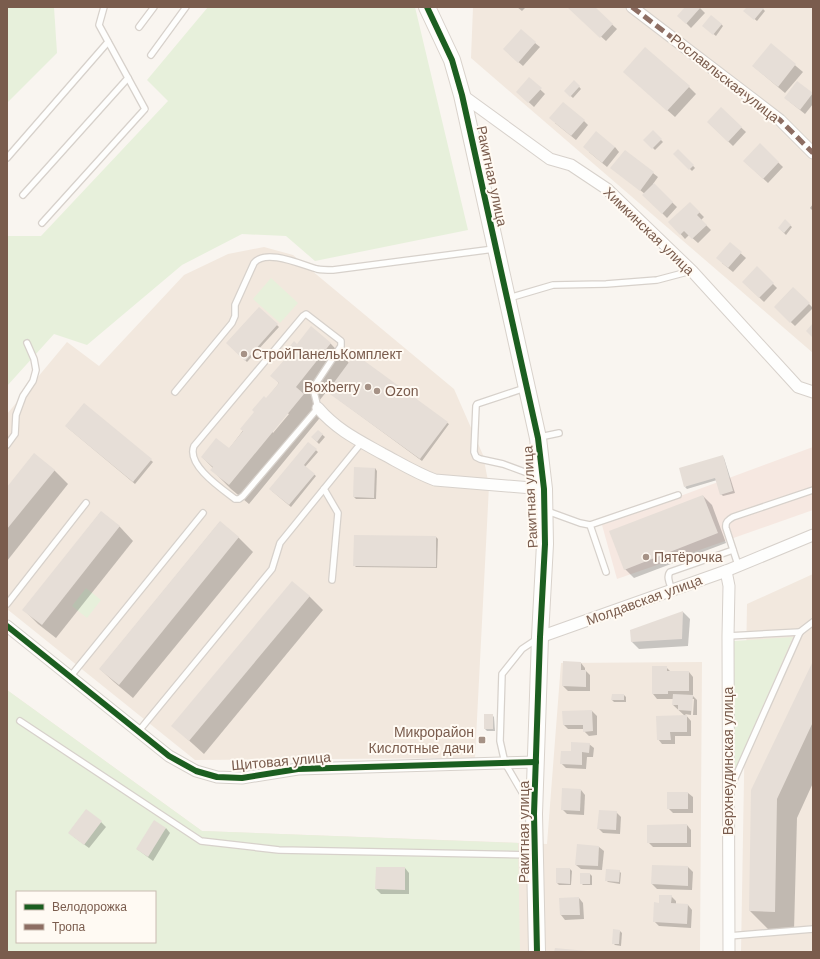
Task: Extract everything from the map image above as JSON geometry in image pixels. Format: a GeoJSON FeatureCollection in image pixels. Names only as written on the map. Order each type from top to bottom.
{"type":"FeatureCollection","features":[{"type":"Feature","properties":{"kind":"street","name":"Ракитная улица"},"geometry":{"type":"LineString","coordinates":[[427,7],[452,60],[462,95],[538,438],[544,484],[545,544],[540,637],[534,814],[537,952]]}},
{"type":"Feature","properties":{"kind":"street","name":"Рославльская улица"},"geometry":{"type":"LineString","coordinates":[[632,7],[780,120],[813,153]]}},
{"type":"Feature","properties":{"kind":"street","name":"Химкинская улица"},"geometry":{"type":"LineString","coordinates":[[462,95],[550,159],[571,165],[607,189],[692,271],[798,387],[813,392]]}},
{"type":"Feature","properties":{"kind":"street"},"geometry":{"type":"LineString","coordinates":[[318,408],[329,421],[343,431],[419,474],[435,480],[544,484]]}},
{"type":"Feature","properties":{"kind":"street","name":"Молдавская улица"},"geometry":{"type":"LineString","coordinates":[[540,637],[726,571],[813,535]]}},
{"type":"Feature","properties":{"kind":"street","name":"Верхнеудинская улица"},"geometry":{"type":"LineString","coordinates":[[726,571],[729,586],[729,952]]}},
{"type":"Feature","properties":{"kind":"street","name":"Щитовая улица"},"geometry":{"type":"LineString","coordinates":[[7,626],[169,756],[196,771],[217,777],[242,778],[298,769],[536,762]]}},
{"type":"Feature","properties":{"kind":"lane"},"geometry":{"type":"LineString","coordinates":[[42,223],[145,109],[99,25],[104,7]]}},
{"type":"Feature","properties":{"kind":"lane"},"geometry":{"type":"LineString","coordinates":[[139,27],[154,7]]}},
{"type":"Feature","properties":{"kind":"lane"},"geometry":{"type":"LineString","coordinates":[[152,55],[186,7]]}},
{"type":"Feature","properties":{"kind":"lane"},"geometry":{"type":"LineString","coordinates":[[7,158],[108,42]]}},
{"type":"Feature","properties":{"kind":"lane"},"geometry":{"type":"LineString","coordinates":[[23,195],[128,78]]}},
{"type":"Feature","properties":{"kind":"lane"},"geometry":{"type":"LineString","coordinates":[[175,392],[232,323],[235,316],[235,305],[254,263],[259,258],[273,257],[318,269],[333,270],[496,249]]}},
{"type":"Feature","properties":{"kind":"lane"},"geometry":{"type":"LineString","coordinates":[[507,298],[553,285],[606,284],[657,280],[692,271]]}},
{"type":"Feature","properties":{"kind":"lane"},"geometry":{"type":"LineString","coordinates":[[306,314],[342,343],[342,346],[313,388],[318,408],[239,499],[235,499],[201,471],[192,453],[194,446],[306,314]]}},
{"type":"Feature","properties":{"kind":"lane"},"geometry":{"type":"LineString","coordinates":[[7,445],[15,434],[16,415],[23,396],[33,381],[36,370],[34,359],[27,344]]}},
{"type":"Feature","properties":{"kind":"lane"},"geometry":{"type":"LineString","coordinates":[[527,388],[477,404],[474,452],[476,457],[480,460],[503,464],[544,484]]}},
{"type":"Feature","properties":{"kind":"lane"},"geometry":{"type":"LineString","coordinates":[[538,438],[559,433]]}},
{"type":"Feature","properties":{"kind":"lane"},"geometry":{"type":"LineString","coordinates":[[138,732],[272,569],[280,543],[362,442]]}},
{"type":"Feature","properties":{"kind":"lane"},"geometry":{"type":"LineString","coordinates":[[324,489],[338,513],[332,580]]}},
{"type":"Feature","properties":{"kind":"lane"},"geometry":{"type":"LineString","coordinates":[[738,565],[726,528],[727,520],[813,490]]}},
{"type":"Feature","properties":{"kind":"lane"},"geometry":{"type":"LineString","coordinates":[[545,510],[580,523],[590,525],[678,495]]}},
{"type":"Feature","properties":{"kind":"lane"},"geometry":{"type":"LineString","coordinates":[[7,604],[86,503]]}},
{"type":"Feature","properties":{"kind":"lane"},"geometry":{"type":"LineString","coordinates":[[70,676],[203,513]]}},
{"type":"Feature","properties":{"kind":"lane"},"geometry":{"type":"LineString","coordinates":[[590,525],[606,572]]}},
{"type":"Feature","properties":{"kind":"lane"},"geometry":{"type":"LineString","coordinates":[[672,590],[668,578],[668,574],[670,572],[733,550]]}},
{"type":"Feature","properties":{"kind":"lane"},"geometry":{"type":"LineString","coordinates":[[728,793],[800,632],[813,622]]}},
{"type":"Feature","properties":{"kind":"lane"},"geometry":{"type":"LineString","coordinates":[[728,636],[800,632]]}},
{"type":"Feature","properties":{"kind":"lane"},"geometry":{"type":"LineString","coordinates":[[534,814],[505,763],[500,741],[502,674],[522,648],[540,637]]}},
{"type":"Feature","properties":{"kind":"lane"},"geometry":{"type":"LineString","coordinates":[[20,721],[201,841],[279,850],[536,855]]}},
{"type":"Feature","properties":{"kind":"lane"},"geometry":{"type":"LineString","coordinates":[[729,936],[813,929]]}},
{"type":"Feature","properties":{"kind":"shaded area"},"geometry":{"type":"Polygon","coordinates":[[[473,7],[813,7],[813,353],[471,58],[473,7]]]}},
{"type":"Feature","properties":{"kind":"shaded area"},"geometry":{"type":"Polygon","coordinates":[[[264,247],[293,255],[454,389],[483,455],[489,486],[475,758],[195,760],[7,609],[7,414],[67,342],[99,366],[184,275],[228,254],[264,247]]]}},
{"type":"Feature","properties":{"kind":"shaded area"},"geometry":{"type":"Polygon","coordinates":[[[813,447],[813,510],[617,579],[602,525],[813,447]]]}},
{"type":"Feature","properties":{"kind":"shaded area"},"geometry":{"type":"Polygon","coordinates":[[[813,574],[813,952],[741,952],[747,604],[813,574]]]}},
{"type":"Feature","properties":{"kind":"shaded area"},"geometry":{"type":"Polygon","coordinates":[[[702,662],[700,952],[7,952],[7,690],[202,831],[547,844],[561,663],[702,662]]]}},
{"type":"Feature","properties":{"kind":"green space"},"geometry":{"type":"Polygon","coordinates":[[[7,7],[54,7],[57,53],[7,103],[7,7]]]}},
{"type":"Feature","properties":{"kind":"green space"},"geometry":{"type":"Polygon","coordinates":[[[208,7],[415,7],[468,230],[315,261],[286,236],[242,234],[182,265],[87,345],[54,334],[7,386],[7,236],[41,236],[168,101],[147,80],[208,7]]]}},
{"type":"Feature","properties":{"kind":"green space"},"geometry":{"type":"Polygon","coordinates":[[[271,278],[298,303],[280,323],[253,299],[271,278]]]}},
{"type":"Feature","properties":{"kind":"green space"},"geometry":{"type":"Polygon","coordinates":[[[86,588],[101,600],[87,618],[72,606],[86,588]]]}},
{"type":"Feature","properties":{"kind":"green space"},"geometry":{"type":"Polygon","coordinates":[[[793,637],[734,772],[734,641],[793,637]]]}},
{"type":"Feature","properties":{"kind":"green space"},"geometry":{"type":"Polygon","coordinates":[[[7,690],[202,831],[518,843],[520,952],[7,952],[7,690]]]}},
{"type":"Feature","properties":{"kind":"building"},"geometry":{"type":"Polygon","coordinates":[[[567,7],[595,7],[613,24],[600,38],[567,7]]]}},
{"type":"Feature","properties":{"kind":"building"},"geometry":{"type":"Polygon","coordinates":[[[685,7],[701,7],[686,24],[677,16],[685,7]]]}},
{"type":"Feature","properties":{"kind":"building"},"geometry":{"type":"Polygon","coordinates":[[[747,7],[764,8],[754,20],[743,11],[747,7]]]}},
{"type":"Feature","properties":{"kind":"building"},"geometry":{"type":"Polygon","coordinates":[[[711,15],[722,24],[713,35],[702,26],[711,15]]]}},
{"type":"Feature","properties":{"kind":"building"},"geometry":{"type":"Polygon","coordinates":[[[521,29],[536,42],[518,63],[503,49],[521,29]]]}},
{"type":"Feature","properties":{"kind":"building"},"geometry":{"type":"Polygon","coordinates":[[[771,43],[796,64],[778,87],[752,66],[771,43]]]}},
{"type":"Feature","properties":{"kind":"building"},"geometry":{"type":"Polygon","coordinates":[[[645,47],[690,86],[667,111],[623,72],[645,47]]]}},
{"type":"Feature","properties":{"kind":"building"},"geometry":{"type":"Polygon","coordinates":[[[529,77],[542,88],[528,103],[516,92],[529,77]]]}},
{"type":"Feature","properties":{"kind":"building"},"geometry":{"type":"Polygon","coordinates":[[[574,80],[580,86],[570,97],[564,91],[574,80]]]}},
{"type":"Feature","properties":{"kind":"building"},"geometry":{"type":"Polygon","coordinates":[[[797,81],[813,93],[800,110],[784,98],[797,81]]]}},
{"type":"Feature","properties":{"kind":"building"},"geometry":{"type":"Polygon","coordinates":[[[563,102],[585,120],[571,136],[549,118],[563,102]]]}},
{"type":"Feature","properties":{"kind":"building"},"geometry":{"type":"Polygon","coordinates":[[[721,107],[742,127],[728,142],[707,122],[721,107]]]}},
{"type":"Feature","properties":{"kind":"building"},"geometry":{"type":"Polygon","coordinates":[[[653,130],[662,139],[652,149],[643,140],[653,130]]]}},
{"type":"Feature","properties":{"kind":"building"},"geometry":{"type":"Polygon","coordinates":[[[596,131],[615,147],[602,163],[583,147],[596,131]]]}},
{"type":"Feature","properties":{"kind":"building"},"geometry":{"type":"Polygon","coordinates":[[[760,143],[779,162],[763,179],[743,161],[760,143]]]}},
{"type":"Feature","properties":{"kind":"building"},"geometry":{"type":"Polygon","coordinates":[[[678,149],[694,165],[689,170],[673,154],[678,149]]]}},
{"type":"Feature","properties":{"kind":"building"},"geometry":{"type":"Polygon","coordinates":[[[625,150],[654,172],[640,191],[610,168],[625,150]]]}},
{"type":"Feature","properties":{"kind":"building"},"geometry":{"type":"Polygon","coordinates":[[[654,183],[673,202],[662,214],[642,195],[654,183]]]}},
{"type":"Feature","properties":{"kind":"building"},"geometry":{"type":"Polygon","coordinates":[[[690,202],[700,212],[697,215],[707,225],[692,239],[684,231],[680,235],[668,222],[690,202]]]}},
{"type":"Feature","properties":{"kind":"building"},"geometry":{"type":"Polygon","coordinates":[[[785,219],[791,225],[784,233],[778,228],[785,219]]]}},
{"type":"Feature","properties":{"kind":"building"},"geometry":{"type":"Polygon","coordinates":[[[730,242],[742,252],[728,268],[716,258],[730,242]]]}},
{"type":"Feature","properties":{"kind":"building"},"geometry":{"type":"Polygon","coordinates":[[[757,266],[774,283],[759,298],[742,282],[757,266]]]}},
{"type":"Feature","properties":{"kind":"building"},"geometry":{"type":"Polygon","coordinates":[[[793,287],[810,303],[790,323],[774,307],[793,287]]]}},
{"type":"Feature","properties":{"kind":"building"},"geometry":{"type":"Polygon","coordinates":[[[259,307],[278,324],[245,361],[226,343],[259,307]]]}},
{"type":"Feature","properties":{"kind":"building"},"geometry":{"type":"Polygon","coordinates":[[[813,323],[813,338],[806,331],[813,323]]]}},
{"type":"Feature","properties":{"kind":"building"},"geometry":{"type":"Polygon","coordinates":[[[311,326],[331,343],[296,387],[304,394],[229,485],[210,470],[213,467],[201,457],[216,438],[229,448],[243,431],[240,429],[254,412],[252,410],[264,396],[266,398],[279,383],[270,376],[285,359],[282,356],[294,341],[297,344],[311,326]]]}},
{"type":"Feature","properties":{"kind":"building"},"geometry":{"type":"Polygon","coordinates":[[[355,354],[448,422],[420,459],[327,392],[355,354]]]}},
{"type":"Feature","properties":{"kind":"building"},"geometry":{"type":"Polygon","coordinates":[[[84,403],[152,459],[133,482],[65,426],[84,403]]]}},
{"type":"Feature","properties":{"kind":"building"},"geometry":{"type":"Polygon","coordinates":[[[318,430],[323,434],[317,442],[311,437],[318,430]]]}},
{"type":"Feature","properties":{"kind":"building"},"geometry":{"type":"Polygon","coordinates":[[[308,442],[317,449],[304,465],[315,474],[289,505],[269,489],[308,442]]]}},
{"type":"Feature","properties":{"kind":"building"},"geometry":{"type":"Polygon","coordinates":[[[34,453],[55,470],[7,529],[7,487],[34,453]]]}},
{"type":"Feature","properties":{"kind":"building"},"geometry":{"type":"Polygon","coordinates":[[[723,455],[733,491],[720,495],[715,478],[684,487],[679,468],[723,455]]]}},
{"type":"Feature","properties":{"kind":"building"},"geometry":{"type":"Polygon","coordinates":[[[354,467],[375,468],[374,498],[353,497],[354,467]]]}},
{"type":"Feature","properties":{"kind":"building"},"geometry":{"type":"Polygon","coordinates":[[[703,495],[718,533],[624,570],[609,531],[703,495]]]}},
{"type":"Feature","properties":{"kind":"building"},"geometry":{"type":"Polygon","coordinates":[[[101,511],[120,526],[42,625],[22,610],[101,511]]]}},
{"type":"Feature","properties":{"kind":"building"},"geometry":{"type":"Polygon","coordinates":[[[220,521],[239,537],[119,685],[99,669],[220,521]]]}},
{"type":"Feature","properties":{"kind":"building"},"geometry":{"type":"Polygon","coordinates":[[[354,535],[436,536],[436,567],[353,566],[354,535]]]}},
{"type":"Feature","properties":{"kind":"building"},"geometry":{"type":"Polygon","coordinates":[[[292,581],[310,596],[189,741],[171,726],[292,581]]]}},
{"type":"Feature","properties":{"kind":"building"},"geometry":{"type":"Polygon","coordinates":[[[683,611],[682,639],[631,642],[630,630],[683,611]]]}},
{"type":"Feature","properties":{"kind":"building"},"geometry":{"type":"Polygon","coordinates":[[[563,661],[581,662],[581,670],[586,670],[586,687],[562,686],[563,661]]]}},
{"type":"Feature","properties":{"kind":"building"},"geometry":{"type":"Polygon","coordinates":[[[813,661],[813,722],[777,799],[775,912],[749,911],[751,790],[813,661]]]}},
{"type":"Feature","properties":{"kind":"building"},"geometry":{"type":"Polygon","coordinates":[[[652,666],[667,666],[667,671],[689,671],[689,691],[668,691],[668,694],[652,694],[652,666]]]}},
{"type":"Feature","properties":{"kind":"building"},"geometry":{"type":"Polygon","coordinates":[[[612,694],[624,694],[624,700],[611,700],[612,694]]]}},
{"type":"Feature","properties":{"kind":"building"},"geometry":{"type":"Polygon","coordinates":[[[673,694],[693,695],[692,711],[678,710],[678,705],[672,705],[673,694]]]}},
{"type":"Feature","properties":{"kind":"building"},"geometry":{"type":"Polygon","coordinates":[[[592,710],[593,731],[583,732],[583,725],[563,725],[562,711],[592,710]]]}},
{"type":"Feature","properties":{"kind":"building"},"geometry":{"type":"Polygon","coordinates":[[[484,714],[493,714],[493,729],[484,729],[484,714]]]}},
{"type":"Feature","properties":{"kind":"building"},"geometry":{"type":"Polygon","coordinates":[[[687,715],[687,732],[670,732],[671,740],[657,740],[656,716],[687,715]]]}},
{"type":"Feature","properties":{"kind":"building"},"geometry":{"type":"Polygon","coordinates":[[[571,742],[590,743],[589,753],[582,752],[582,765],[560,764],[561,751],[571,751],[571,742]]]}},
{"type":"Feature","properties":{"kind":"building"},"geometry":{"type":"Polygon","coordinates":[[[562,788],[581,789],[580,811],[561,810],[562,788]]]}},
{"type":"Feature","properties":{"kind":"building"},"geometry":{"type":"Polygon","coordinates":[[[667,792],[688,792],[688,809],[667,809],[667,792]]]}},
{"type":"Feature","properties":{"kind":"building"},"geometry":{"type":"Polygon","coordinates":[[[86,809],[102,821],[84,845],[68,833],[86,809]]]}},
{"type":"Feature","properties":{"kind":"building"},"geometry":{"type":"Polygon","coordinates":[[[599,810],[617,811],[616,830],[597,829],[599,810]]]}},
{"type":"Feature","properties":{"kind":"building"},"geometry":{"type":"Polygon","coordinates":[[[154,820],[166,828],[148,857],[136,849],[154,820]]]}},
{"type":"Feature","properties":{"kind":"building"},"geometry":{"type":"Polygon","coordinates":[[[687,824],[687,843],[647,843],[647,825],[687,824]]]}},
{"type":"Feature","properties":{"kind":"building"},"geometry":{"type":"Polygon","coordinates":[[[577,844],[599,846],[598,866],[575,865],[577,844]]]}},
{"type":"Feature","properties":{"kind":"building"},"geometry":{"type":"Polygon","coordinates":[[[652,865],[688,866],[688,886],[651,884],[652,865]]]}},
{"type":"Feature","properties":{"kind":"building"},"geometry":{"type":"Polygon","coordinates":[[[376,867],[405,867],[405,890],[375,889],[376,867]]]}},
{"type":"Feature","properties":{"kind":"building"},"geometry":{"type":"Polygon","coordinates":[[[556,868],[570,868],[570,884],[556,883],[556,868]]]}},
{"type":"Feature","properties":{"kind":"building"},"geometry":{"type":"Polygon","coordinates":[[[606,869],[620,870],[619,882],[605,881],[606,869]]]}},
{"type":"Feature","properties":{"kind":"building"},"geometry":{"type":"Polygon","coordinates":[[[580,873],[590,873],[590,884],[580,884],[580,873]]]}},
{"type":"Feature","properties":{"kind":"building"},"geometry":{"type":"Polygon","coordinates":[[[659,895],[672,895],[671,903],[688,904],[687,924],[653,922],[654,902],[659,903],[659,895]]]}},
{"type":"Feature","properties":{"kind":"building"},"geometry":{"type":"Polygon","coordinates":[[[579,897],[580,915],[560,915],[559,898],[579,897]]]}},
{"type":"Feature","properties":{"kind":"building"},"geometry":{"type":"Polygon","coordinates":[[[613,929],[620,930],[619,944],[612,944],[613,929]]]}},
{"type":"Feature","properties":{"kind":"building"},"geometry":{"type":"Polygon","coordinates":[[[555,948],[587,951],[587,952],[554,952],[555,948]]]}},
{"type":"Feature","properties":{"kind":"marked path"},"geometry":{"type":"LineString","coordinates":[[632,7],[780,120],[813,153]]}},
{"type":"Feature","properties":{"kind":"cycle path"},"geometry":{"type":"LineString","coordinates":[[427,7],[452,60],[462,95],[538,438],[544,489],[545,544],[540,637],[534,814],[537,952]]}},
{"type":"Feature","properties":{"kind":"cycle path"},"geometry":{"type":"LineString","coordinates":[[7,626],[169,756],[196,771],[217,777],[242,778],[298,769],[536,762]]}},
{"type":"Feature","properties":{"kind":"place","name":"СтройПанельКомплект"},"geometry":{"type":"Point","coordinates":[244,354]}},
{"type":"Feature","properties":{"kind":"place","name":"Boxberry"},"geometry":{"type":"Point","coordinates":[368,387]}},
{"type":"Feature","properties":{"kind":"place","name":"Ozon"},"geometry":{"type":"Point","coordinates":[377,391]}},
{"type":"Feature","properties":{"kind":"place","name":"Пятёрочка"},"geometry":{"type":"Point","coordinates":[646,557]}},
{"type":"Feature","properties":{"kind":"place","name":"Микрорайон Кислотные дачи"},"geometry":{"type":"Point","coordinates":[482,740]}}]}
